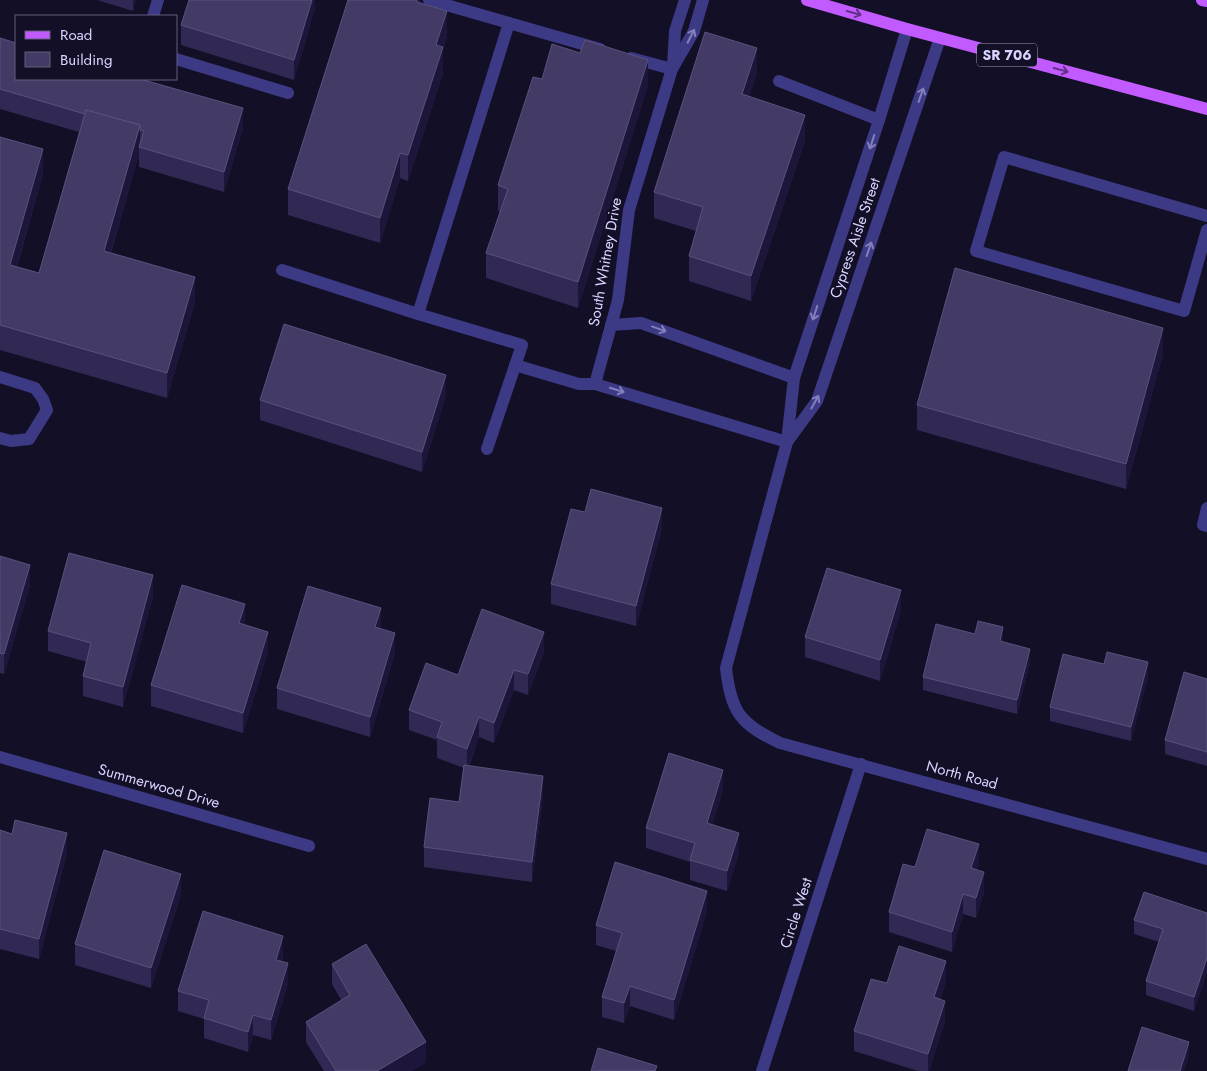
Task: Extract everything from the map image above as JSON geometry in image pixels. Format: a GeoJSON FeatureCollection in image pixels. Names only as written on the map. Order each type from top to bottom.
{"type":"FeatureCollection","features":[{"type":"Feature","properties":{"kind":"main road","name":"SR 706"},"geometry":{"type":"LineString","coordinates":[[807,0],[940,38],[1207,109]]}},
{"type":"Feature","properties":{"kind":"main road"},"geometry":{"type":"LineString","coordinates":[[1202,0],[1207,2]]}},
{"type":"Feature","properties":{"kind":"street"},"geometry":{"type":"LineString","coordinates":[[154,15],[158,0]]}},
{"type":"Feature","properties":{"kind":"street"},"geometry":{"type":"LineString","coordinates":[[430,0],[672,69]]}},
{"type":"Feature","properties":{"kind":"street","name":"South Whitney Drive"},"geometry":{"type":"LineString","coordinates":[[672,69],[674,31],[685,0]]}},
{"type":"Feature","properties":{"kind":"street","name":"South Whitney Drive"},"geometry":{"type":"LineString","coordinates":[[595,384],[618,300],[629,210],[672,69],[694,30],[703,0]]}},
{"type":"Feature","properties":{"kind":"street"},"geometry":{"type":"LineString","coordinates":[[418,314],[509,23]]}},
{"type":"Feature","properties":{"kind":"street","name":"Cypress Aisle Street"},"geometry":{"type":"LineString","coordinates":[[729,693],[726,668],[787,442],[794,378],[907,29]]}},
{"type":"Feature","properties":{"kind":"street","name":"Cypress Aisle Street"},"geometry":{"type":"LineString","coordinates":[[787,442],[817,401],[940,38]]}},
{"type":"Feature","properties":{"kind":"street"},"geometry":{"type":"LineString","coordinates":[[178,60],[288,93]]}},
{"type":"Feature","properties":{"kind":"street"},"geometry":{"type":"LineString","coordinates":[[780,81],[879,120]]}},
{"type":"Feature","properties":{"kind":"street"},"geometry":{"type":"LineString","coordinates":[[1207,216],[1004,157],[976,251],[1184,311],[1207,230]]}},
{"type":"Feature","properties":{"kind":"street"},"geometry":{"type":"LineString","coordinates":[[282,270],[522,345],[487,449]]}},
{"type":"Feature","properties":{"kind":"street"},"geometry":{"type":"LineString","coordinates":[[611,325],[641,323],[794,378]]}},
{"type":"Feature","properties":{"kind":"street"},"geometry":{"type":"LineString","coordinates":[[515,365],[579,384],[595,384],[787,442]]}},
{"type":"Feature","properties":{"kind":"street"},"geometry":{"type":"LineString","coordinates":[[0,377],[35,388],[43,399],[47,410],[29,439],[11,440],[0,438]]}},
{"type":"Feature","properties":{"kind":"street"},"geometry":{"type":"LineString","coordinates":[[1207,508],[1202,524],[1207,526]]}},
{"type":"Feature","properties":{"kind":"street","name":"North Road"},"geometry":{"type":"LineString","coordinates":[[729,693],[739,715],[757,732],[780,743],[1207,859]]}},
{"type":"Feature","properties":{"kind":"street","name":"Summerwood Drive"},"geometry":{"type":"LineString","coordinates":[[0,757],[309,846]]}},
{"type":"Feature","properties":{"kind":"street","name":"Circle West"},"geometry":{"type":"LineString","coordinates":[[762,1071],[861,764]]}},
{"type":"Feature","properties":{"kind":"building"},"geometry":{"type":"Polygon","coordinates":[[[189,0],[312,0],[294,60],[181,25],[189,0]]]}},
{"type":"Feature","properties":{"kind":"building"},"geometry":{"type":"Polygon","coordinates":[[[348,0],[417,0],[417,2],[447,11],[436,45],[443,47],[408,155],[400,153],[380,218],[288,189],[348,0]]]}},
{"type":"Feature","properties":{"kind":"building"},"geometry":{"type":"Polygon","coordinates":[[[705,32],[757,48],[742,94],[805,115],[751,276],[689,256],[703,207],[654,192],[705,32]]]}},
{"type":"Feature","properties":{"kind":"building"},"geometry":{"type":"Polygon","coordinates":[[[0,38],[15,43],[15,80],[144,80],[243,108],[224,172],[139,147],[144,131],[140,130],[140,125],[86,110],[85,114],[0,89],[0,38]]]}},
{"type":"Feature","properties":{"kind":"building"},"geometry":{"type":"Polygon","coordinates":[[[585,40],[648,60],[578,282],[486,253],[508,189],[498,185],[533,77],[542,79],[552,44],[580,53],[585,40]]]}},
{"type":"Feature","properties":{"kind":"building"},"geometry":{"type":"Polygon","coordinates":[[[86,110],[140,125],[104,251],[195,277],[167,373],[0,325],[0,137],[43,149],[10,265],[39,273],[86,110]]]}},
{"type":"Feature","properties":{"kind":"building"},"geometry":{"type":"Polygon","coordinates":[[[955,268],[1163,328],[1126,464],[917,405],[955,268]]]}},
{"type":"Feature","properties":{"kind":"building"},"geometry":{"type":"Polygon","coordinates":[[[284,324],[446,375],[422,452],[260,400],[284,324]]]}},
{"type":"Feature","properties":{"kind":"building"},"geometry":{"type":"Polygon","coordinates":[[[591,489],[662,508],[636,606],[551,584],[571,509],[585,512],[591,489]]]}},
{"type":"Feature","properties":{"kind":"building"},"geometry":{"type":"Polygon","coordinates":[[[69,553],[153,575],[123,687],[83,676],[91,643],[48,631],[69,553]]]}},
{"type":"Feature","properties":{"kind":"building"},"geometry":{"type":"Polygon","coordinates":[[[0,556],[30,565],[4,654],[0,653],[0,556]]]}},
{"type":"Feature","properties":{"kind":"building"},"geometry":{"type":"Polygon","coordinates":[[[827,568],[901,590],[880,660],[805,637],[827,568]]]}},
{"type":"Feature","properties":{"kind":"building"},"geometry":{"type":"Polygon","coordinates":[[[182,585],[245,604],[239,623],[268,632],[243,713],[151,685],[182,585]]]}},
{"type":"Feature","properties":{"kind":"building"},"geometry":{"type":"Polygon","coordinates":[[[308,586],[381,608],[375,627],[395,633],[370,717],[277,688],[308,586]]]}},
{"type":"Feature","properties":{"kind":"building"},"geometry":{"type":"Polygon","coordinates":[[[482,609],[544,632],[528,674],[514,670],[494,723],[479,717],[467,749],[437,737],[442,722],[409,710],[426,663],[458,675],[482,609]]]}},
{"type":"Feature","properties":{"kind":"building"},"geometry":{"type":"Polygon","coordinates":[[[978,621],[1003,627],[1000,641],[1030,649],[1017,700],[923,677],[936,624],[975,634],[978,621]]]}},
{"type":"Feature","properties":{"kind":"building"},"geometry":{"type":"Polygon","coordinates":[[[1107,652],[1148,662],[1131,727],[1050,707],[1063,654],[1104,664],[1107,652]]]}},
{"type":"Feature","properties":{"kind":"building"},"geometry":{"type":"Polygon","coordinates":[[[1184,672],[1207,679],[1207,752],[1165,740],[1184,672]]]}},
{"type":"Feature","properties":{"kind":"building"},"geometry":{"type":"Polygon","coordinates":[[[669,753],[723,770],[707,823],[739,833],[727,871],[690,860],[695,843],[646,828],[669,753]]]}},
{"type":"Feature","properties":{"kind":"building"},"geometry":{"type":"Polygon","coordinates":[[[464,765],[543,776],[532,862],[424,847],[430,798],[459,802],[464,765]]]}},
{"type":"Feature","properties":{"kind":"building"},"geometry":{"type":"Polygon","coordinates":[[[15,820],[67,833],[39,939],[0,929],[0,830],[12,834],[15,820]]]}},
{"type":"Feature","properties":{"kind":"building"},"geometry":{"type":"Polygon","coordinates":[[[927,829],[979,844],[971,868],[984,872],[976,898],[963,894],[952,932],[889,912],[903,864],[915,867],[927,829]]]}},
{"type":"Feature","properties":{"kind":"building"},"geometry":{"type":"Polygon","coordinates":[[[104,850],[181,874],[151,968],[75,944],[104,850]]]}},
{"type":"Feature","properties":{"kind":"building"},"geometry":{"type":"Polygon","coordinates":[[[615,862],[707,891],[674,1000],[630,986],[624,1003],[602,997],[622,933],[596,925],[615,862]]]}},
{"type":"Feature","properties":{"kind":"building"},"geometry":{"type":"Polygon","coordinates":[[[1144,892],[1207,913],[1207,958],[1194,997],[1146,981],[1163,929],[1134,920],[1144,892]]]}},
{"type":"Feature","properties":{"kind":"building"},"geometry":{"type":"Polygon","coordinates":[[[203,911],[283,936],[276,960],[288,963],[271,1020],[253,1015],[248,1032],[204,1018],[209,1000],[178,991],[203,911]]]}},
{"type":"Feature","properties":{"kind":"building"},"geometry":{"type":"Polygon","coordinates":[[[366,944],[426,1042],[377,1071],[336,1071],[306,1022],[350,995],[332,964],[366,944]]]}},
{"type":"Feature","properties":{"kind":"building"},"geometry":{"type":"Polygon","coordinates":[[[899,946],[946,961],[934,997],[945,1001],[928,1054],[854,1031],[871,979],[887,983],[899,946]]]}},
{"type":"Feature","properties":{"kind":"building"},"geometry":{"type":"Polygon","coordinates":[[[1142,1027],[1189,1042],[1180,1071],[1128,1071],[1142,1027]]]}},
{"type":"Feature","properties":{"kind":"building"},"geometry":{"type":"Polygon","coordinates":[[[598,1048],[657,1066],[655,1071],[591,1071],[598,1048]]]}}]}
